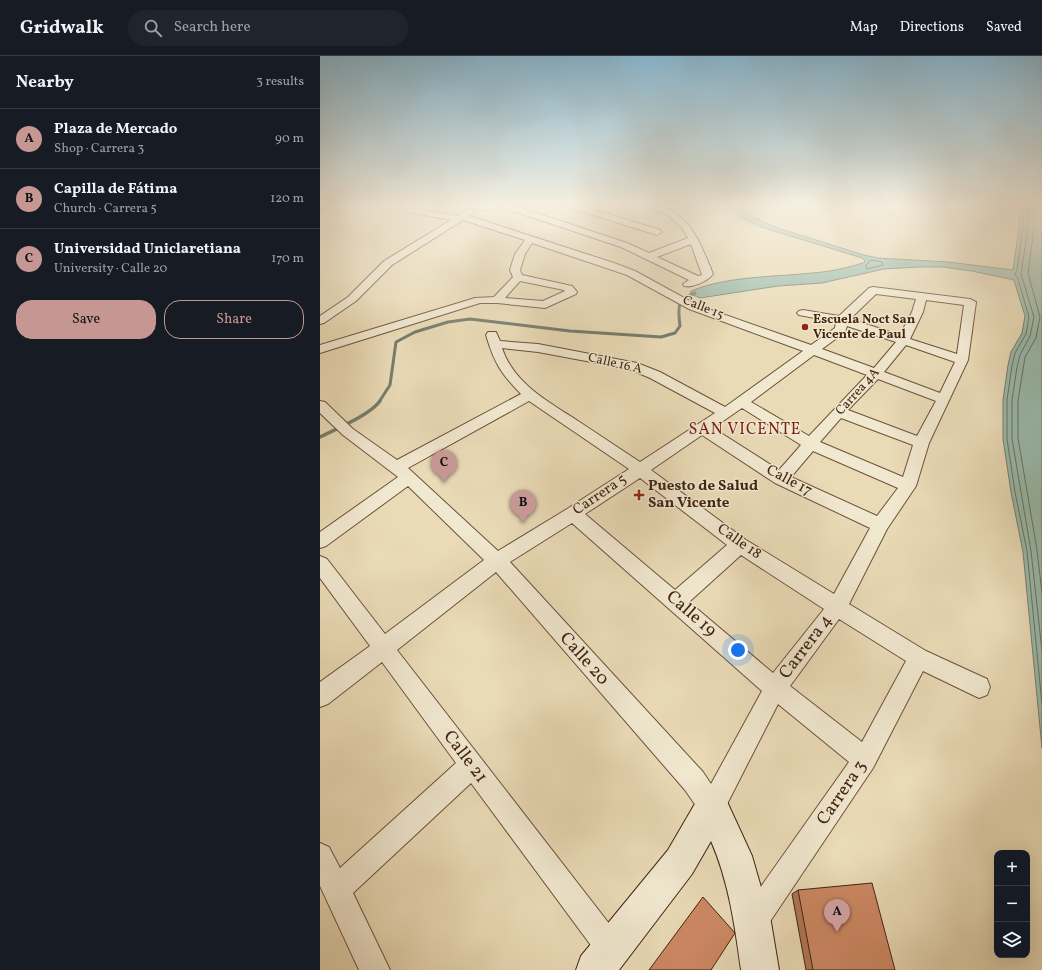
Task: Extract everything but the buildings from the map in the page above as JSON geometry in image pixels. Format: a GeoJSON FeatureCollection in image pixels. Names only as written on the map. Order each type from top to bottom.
{"type":"FeatureCollection","features":[{"type":"Feature","properties":{"kind":"street"},"geometry":{"type":"LineString","coordinates":[[320,321],[363,290],[388,263],[415,247]]}},
{"type":"Feature","properties":{"kind":"street"},"geometry":{"type":"LineString","coordinates":[[518,277],[515,270],[520,254],[525,247]]}},
{"type":"Feature","properties":{"kind":"street","name":"Calle 15"},"geometry":{"type":"LineString","coordinates":[[554,247],[631,273],[694,307],[944,399]]}},
{"type":"Feature","properties":{"kind":"street"},"geometry":{"type":"LineString","coordinates":[[628,247],[698,280]]}},
{"type":"Feature","properties":{"kind":"street"},"geometry":{"type":"LineString","coordinates":[[649,257],[676,247]]}},
{"type":"Feature","properties":{"kind":"street"},"geometry":{"type":"LineString","coordinates":[[669,294],[708,274],[697,247]]}},
{"type":"Feature","properties":{"kind":"street"},"geometry":{"type":"LineString","coordinates":[[610,265],[640,252]]}},
{"type":"Feature","properties":{"kind":"street"},"geometry":{"type":"LineString","coordinates":[[320,349],[472,301],[497,300],[545,305],[572,292],[568,288],[518,277]]}},
{"type":"Feature","properties":{"kind":"street"},"geometry":{"type":"LineString","coordinates":[[497,300],[518,277]]}},
{"type":"Feature","properties":{"kind":"street","name":"Carrera 5"},"geometry":{"type":"LineString","coordinates":[[320,696],[497,561],[573,514],[726,413],[814,350],[842,329],[842,320],[873,290],[922,296]]}},
{"type":"Feature","properties":{"kind":"street","name":"Carrera 4"},"geometry":{"type":"LineString","coordinates":[[603,959],[680,862],[712,807],[776,688],[837,607],[880,525],[908,486],[921,443],[962,360],[970,302],[922,296]]}},
{"type":"Feature","properties":{"kind":"street","name":"Carrea 4A"},"geometry":{"type":"LineString","coordinates":[[781,479],[839,412],[875,374],[902,341],[920,308],[922,296]]}},
{"type":"Feature","properties":{"kind":"street"},"geometry":{"type":"LineString","coordinates":[[804,313],[842,320],[962,360]]}},
{"type":"Feature","properties":{"kind":"street","name":"Calle 18"},"geometry":{"type":"LineString","coordinates":[[494,339],[499,357],[510,375],[530,395],[639,469],[740,545],[919,658],[979,687]]}},
{"type":"Feature","properties":{"kind":"street","name":"Calle 16 A"},"geometry":{"type":"LineString","coordinates":[[494,339],[632,366],[655,375],[726,413]]}},
{"type":"Feature","properties":{"kind":"street"},"geometry":{"type":"LineString","coordinates":[[320,540],[402,472],[530,395]]}},
{"type":"Feature","properties":{"kind":"street"},"geometry":{"type":"LineString","coordinates":[[742,402],[811,444],[908,486]]}},
{"type":"Feature","properties":{"kind":"street","name":"Calle 20"},"geometry":{"type":"LineString","coordinates":[[320,405],[342,428],[402,472],[497,561],[694,781],[712,807],[736,856],[754,922],[760,970]]}},
{"type":"Feature","properties":{"kind":"street"},"geometry":{"type":"LineString","coordinates":[[839,412],[921,443]]}},
{"type":"Feature","properties":{"kind":"street","name":"Calle 17"},"geometry":{"type":"LineString","coordinates":[[702,428],[781,479],[880,525]]}},
{"type":"Feature","properties":{"kind":"street","name":"Calle 19"},"geometry":{"type":"LineString","coordinates":[[573,514],[776,688],[865,760]]}},
{"type":"Feature","properties":{"kind":"street"},"geometry":{"type":"LineString","coordinates":[[676,601],[740,545]]}},
{"type":"Feature","properties":{"kind":"street","name":"Calle 21"},"geometry":{"type":"LineString","coordinates":[[320,564],[472,765],[603,959]]}},
{"type":"Feature","properties":{"kind":"street","name":"Carrera 3"},"geometry":{"type":"LineString","coordinates":[[754,922],[865,760],[919,658]]}},
{"type":"Feature","properties":{"kind":"street"},"geometry":{"type":"LineString","coordinates":[[336,890],[472,765]]}},
{"type":"Feature","properties":{"kind":"street"},"geometry":{"type":"LineString","coordinates":[[320,856],[375,970]]}},
{"type":"Feature","properties":{"kind":"water"},"geometry":{"type":"Polygon","coordinates":[[[825,247],[837,247],[878,258],[948,262],[1013,270],[1016,247],[1042,247],[1042,748],[1023,552],[1011,492],[1003,439],[1003,400],[1008,365],[1011,352],[1022,333],[1025,316],[1014,280],[972,271],[943,267],[919,267],[884,269],[822,283],[778,286],[700,298],[691,294],[691,291],[720,282],[766,276],[831,271],[863,263],[865,261],[862,258],[825,247]]]}},
{"type":"Feature","properties":{"kind":"waterway"},"geometry":{"type":"LineString","coordinates":[[379,402],[390,385],[396,342],[415,332],[448,322],[470,319],[570,331],[661,337],[675,333],[680,326],[679,309],[681,301],[689,295],[695,293]]}},
{"type":"Feature","properties":{"kind":"waterway"},"geometry":{"type":"LineString","coordinates":[[320,437],[361,416],[379,402]]}},
{"type":"Feature","properties":{"kind":"place","name":"Escuela Noct San Vicente de Paul"},"geometry":{"type":"Point","coordinates":[805,327]}},
{"type":"Feature","properties":{"kind":"place","name":"Universidad Uniclaretiana"},"geometry":{"type":"Point","coordinates":[444,483]}},
{"type":"Feature","properties":{"kind":"place","name":"Puesto de Salud San Vicente"},"geometry":{"type":"Point","coordinates":[639,495]}},
{"type":"Feature","properties":{"kind":"place","name":"Capilla de Fátima"},"geometry":{"type":"Point","coordinates":[523,523]}},
{"type":"Feature","properties":{"kind":"place","name":"Plaza de Mercado"},"geometry":{"type":"Point","coordinates":[837,932]}},
{"type":"Feature","properties":{"kind":"district","name":"SAN VICENTE"},"geometry":{"type":"Point","coordinates":[745,430]}}]}
